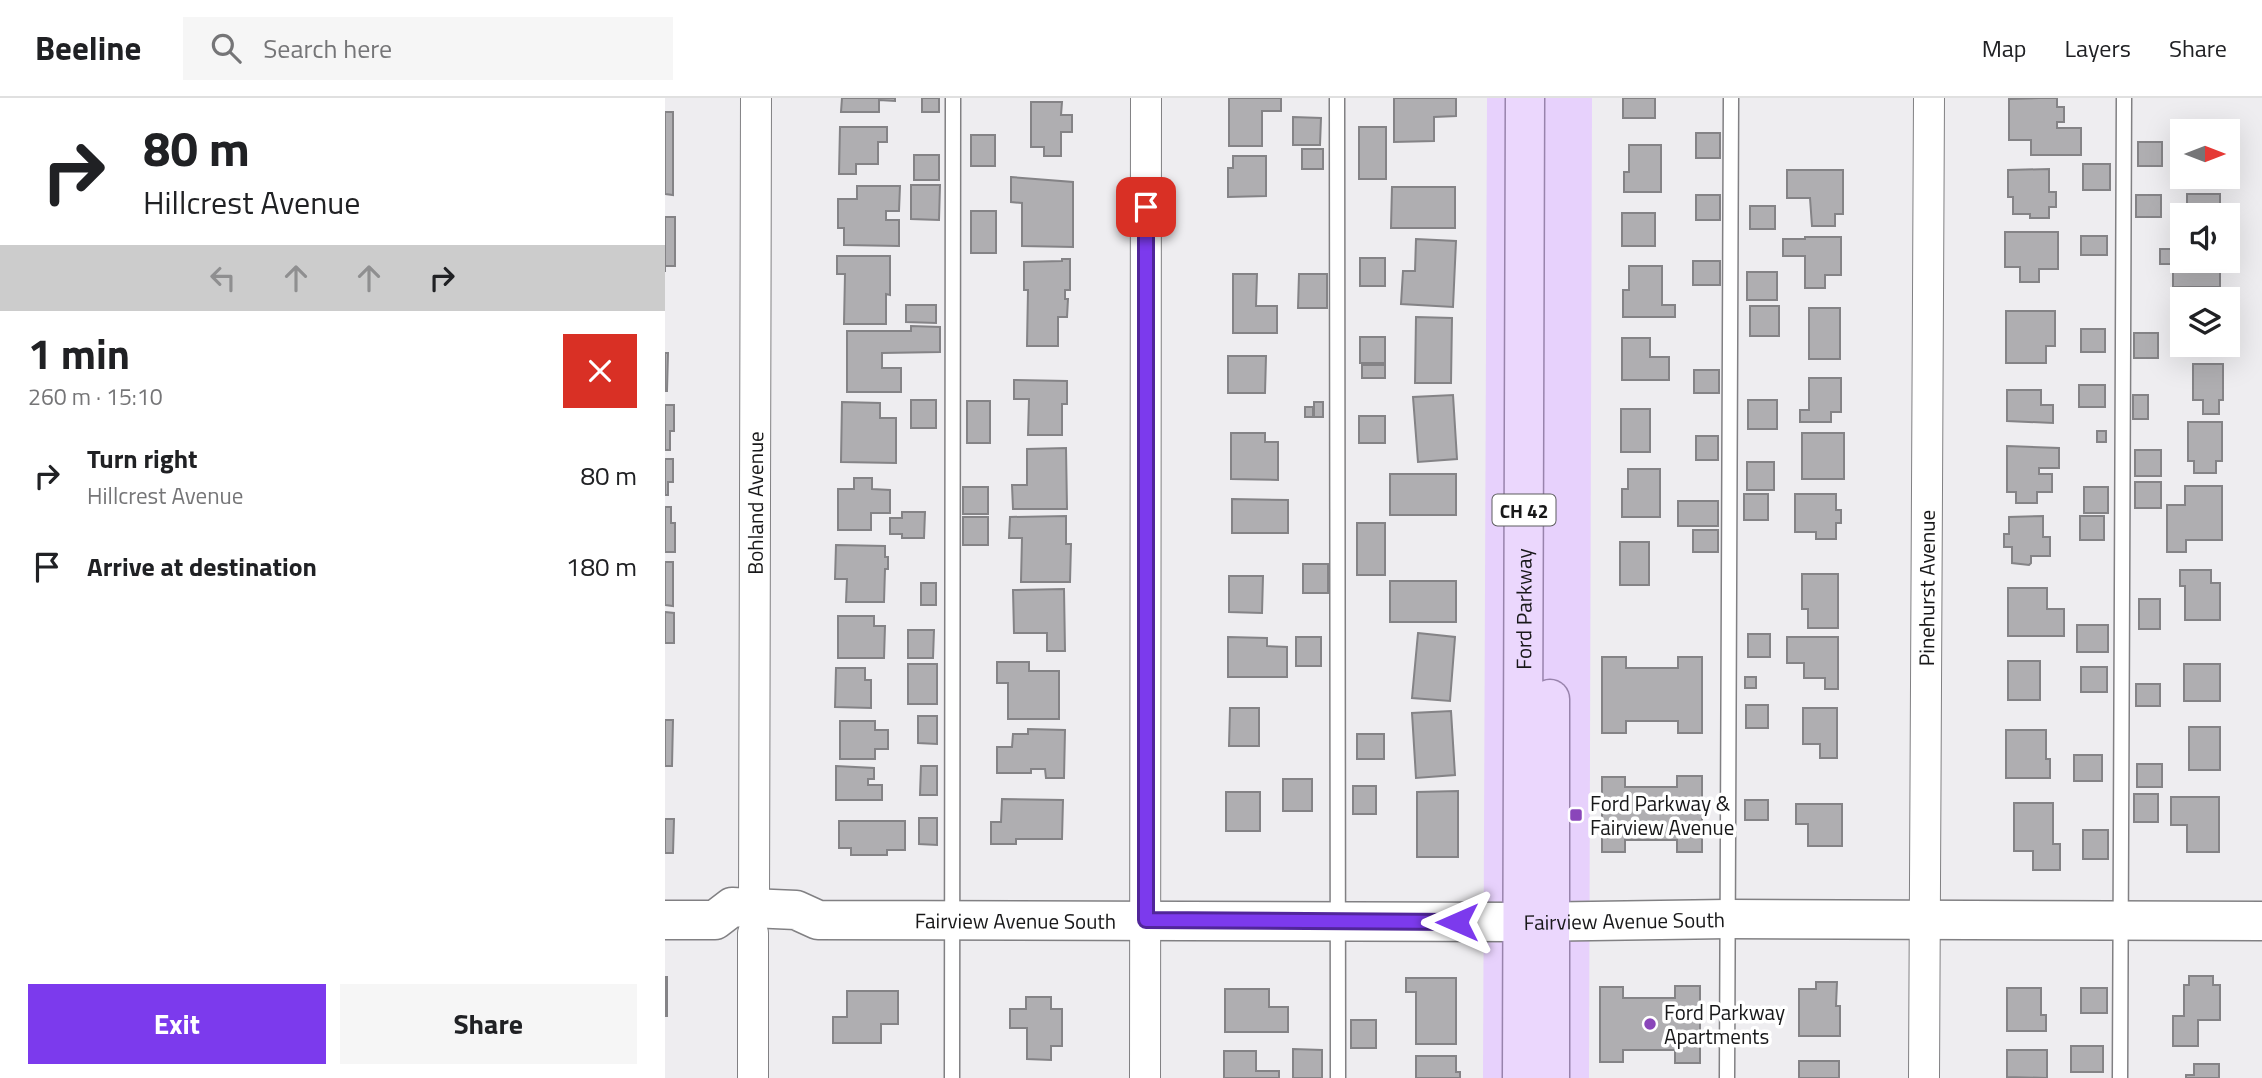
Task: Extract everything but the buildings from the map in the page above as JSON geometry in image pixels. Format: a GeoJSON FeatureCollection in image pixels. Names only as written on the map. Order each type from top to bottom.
{"type":"FeatureCollection","features":[{"type":"Feature","properties":{"kind":"main road","name":"Ford Parkway"},"geometry":{"type":"LineString","coordinates":[[1525,98],[1537,922],[1550,1078]]}},
{"type":"Feature","properties":{"kind":"main road","name":"Ford Parkway"},"geometry":{"type":"LineString","coordinates":[[1522,1078],[1537,922],[1550,98]]}},
{"type":"Feature","properties":{"kind":"street","name":"Bohland Avenue"},"geometry":{"type":"LineString","coordinates":[[753,1078],[756,98]]}},
{"type":"Feature","properties":{"kind":"street"},"geometry":{"type":"LineString","coordinates":[[1145,1078],[1146,98]]}},
{"type":"Feature","properties":{"kind":"street","name":"Pinehurst Avenue"},"geometry":{"type":"LineString","coordinates":[[1924,1078],[1929,98]]}},
{"type":"Feature","properties":{"kind":"street","name":"Fairview Avenue South"},"geometry":{"type":"LineString","coordinates":[[665,920],[715,920],[732,907],[753,920],[796,910],[818,920],[2262,921]]}},
{"type":"Feature","properties":{"kind":"lane"},"geometry":{"type":"LineString","coordinates":[[952,1078],[953,98]]}},
{"type":"Feature","properties":{"kind":"lane"},"geometry":{"type":"LineString","coordinates":[[1337,98],[1338,1078]]}},
{"type":"Feature","properties":{"kind":"lane"},"geometry":{"type":"LineString","coordinates":[[1727,1078],[1731,98]]}},
{"type":"Feature","properties":{"kind":"lane"},"geometry":{"type":"LineString","coordinates":[[2120,1078],[2124,98]]}},
{"type":"Feature","properties":{"kind":"shaded area"},"geometry":{"type":"Polygon","coordinates":[[[1487,98],[1592,98],[1589,1078],[1483,1078],[1487,98]]]}},
{"type":"Feature","properties":{"kind":"place","name":"Ford Parkway & Fairview Avenue"},"geometry":{"type":"Point","coordinates":[1576,815]}},
{"type":"Feature","properties":{"kind":"place","name":"Ford Parkway Apartments"},"geometry":{"type":"Point","coordinates":[1650,1024]}},
{"type":"Feature","properties":{"kind":"route"},"geometry":{"type":"LineString","coordinates":[[1146,207],[1146,920],[1457,922]]}}]}
